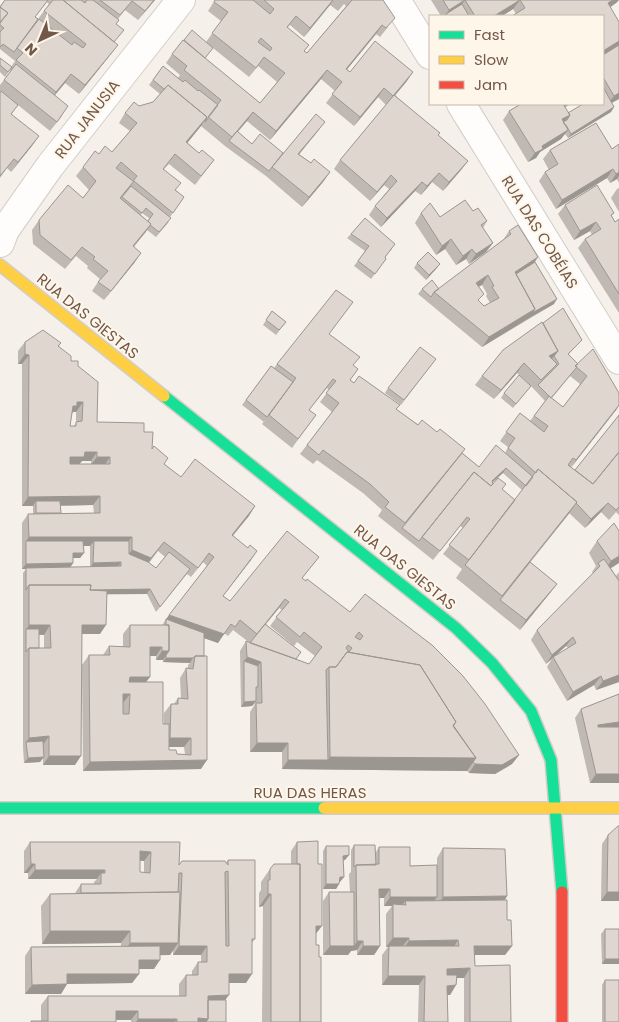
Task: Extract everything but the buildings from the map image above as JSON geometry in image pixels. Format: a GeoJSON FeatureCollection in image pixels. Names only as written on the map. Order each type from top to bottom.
{"type":"FeatureCollection","features":[{"type":"Feature","properties":{"kind":"main road","name":"RUA DAS GIESTAS"},"geometry":{"type":"LineString","coordinates":[[0,265],[456,628],[492,663],[531,711],[551,760],[562,896],[562,1022]]}},
{"type":"Feature","properties":{"kind":"main road","name":"RUA DAS HERAS"},"geometry":{"type":"LineString","coordinates":[[0,808],[619,808]]}},
{"type":"Feature","properties":{"kind":"street","name":"RUA JANUSIA"},"geometry":{"type":"LineString","coordinates":[[0,243],[5,230],[50,166],[181,0]]}},
{"type":"Feature","properties":{"kind":"street"},"geometry":{"type":"LineString","coordinates":[[396,0],[429,53]]}},
{"type":"Feature","properties":{"kind":"street","name":"RUA DAS COBÉIAS"},"geometry":{"type":"LineString","coordinates":[[462,105],[619,360]]}},
{"type":"Feature","properties":{"kind":"traffic: fast"},"geometry":{"type":"LineString","coordinates":[[164,396],[456,628],[492,663],[531,711],[551,760],[562,892]]}},
{"type":"Feature","properties":{"kind":"traffic: fast"},"geometry":{"type":"LineString","coordinates":[[0,808],[324,808]]}},
{"type":"Feature","properties":{"kind":"traffic: slow"},"geometry":{"type":"LineString","coordinates":[[0,265],[164,396]]}},
{"type":"Feature","properties":{"kind":"traffic: slow"},"geometry":{"type":"LineString","coordinates":[[324,808],[619,808]]}},
{"type":"Feature","properties":{"kind":"traffic: jam"},"geometry":{"type":"LineString","coordinates":[[562,892],[562,1022]]}}]}
